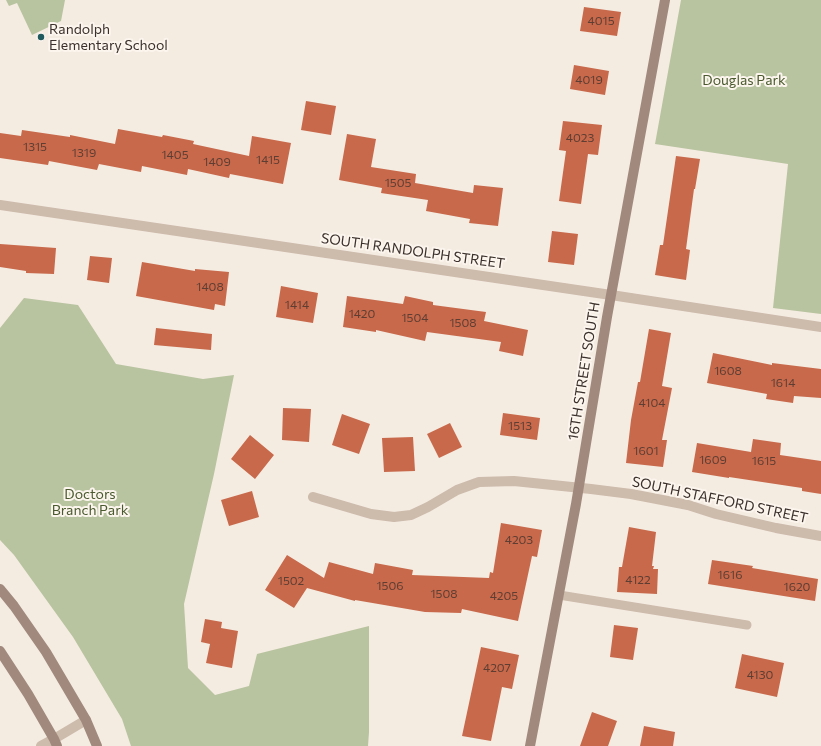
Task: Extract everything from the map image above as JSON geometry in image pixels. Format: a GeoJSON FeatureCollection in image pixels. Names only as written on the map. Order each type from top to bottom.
{"type":"FeatureCollection","features":[{"type":"Feature","properties":{"kind":"street","name":"16TH STREET SOUTH"},"geometry":{"type":"LineString","coordinates":[[530,746],[579,488],[611,295],[665,0]]}},
{"type":"Feature","properties":{"kind":"street","name":"SOUTH RANDOLPH STREET"},"geometry":{"type":"LineString","coordinates":[[0,205],[821,327]]}},
{"type":"Feature","properties":{"kind":"street","name":"SOUTH STAFFORD STREET"},"geometry":{"type":"LineString","coordinates":[[313,497],[371,514],[394,518],[411,515],[457,490],[479,482],[514,481],[631,494],[688,505],[716,514],[776,528],[821,536]]}},
{"type":"Feature","properties":{"kind":"street"},"geometry":{"type":"LineString","coordinates":[[0,589],[14,606],[46,652],[86,720],[97,746]]}},
{"type":"Feature","properties":{"kind":"street"},"geometry":{"type":"LineString","coordinates":[[0,651],[28,694],[56,743]]}},
{"type":"Feature","properties":{"kind":"street"},"geometry":{"type":"LineString","coordinates":[[41,746],[56,743],[86,720]]}},
{"type":"Feature","properties":{"kind":"lane"},"geometry":{"type":"LineString","coordinates":[[559,595],[747,625]]}},
{"type":"Feature","properties":{"kind":"green space"},"geometry":{"type":"Polygon","coordinates":[[[6,0],[65,0],[61,21],[32,35],[17,3],[9,6],[6,0]]]}},
{"type":"Feature","properties":{"kind":"green space","name":"Douglas Park"},"geometry":{"type":"Polygon","coordinates":[[[681,0],[821,0],[821,314],[773,308],[788,164],[655,144],[681,0]]]}},
{"type":"Feature","properties":{"kind":"green space","name":"Doctors Branch Park"},"geometry":{"type":"Polygon","coordinates":[[[24,298],[78,305],[116,364],[203,379],[234,375],[214,474],[184,604],[188,668],[215,695],[249,686],[257,654],[369,626],[368,746],[131,746],[122,719],[73,637],[14,555],[0,540],[0,328],[24,298]]]}},
{"type":"Feature","properties":{"kind":"building"},"geometry":{"type":"Polygon","coordinates":[[[584,7],[621,12],[617,36],[580,31],[584,7]]]}},
{"type":"Feature","properties":{"kind":"building"},"geometry":{"type":"Polygon","coordinates":[[[574,65],[609,71],[605,95],[570,89],[574,65]]]}},
{"type":"Feature","properties":{"kind":"building"},"geometry":{"type":"Polygon","coordinates":[[[306,101],[336,106],[331,135],[301,130],[306,101]]]}},
{"type":"Feature","properties":{"kind":"building"},"geometry":{"type":"Polygon","coordinates":[[[563,121],[602,125],[598,155],[588,154],[581,204],[559,201],[566,151],[559,150],[563,121]]]}},
{"type":"Feature","properties":{"kind":"building"},"geometry":{"type":"Polygon","coordinates":[[[118,129],[194,141],[193,144],[249,156],[252,136],[291,143],[283,184],[230,174],[229,178],[188,169],[187,175],[142,166],[141,172],[99,164],[97,170],[49,161],[48,165],[0,158],[0,133],[21,136],[22,130],[70,137],[70,135],[115,144],[118,129]]]}},
{"type":"Feature","properties":{"kind":"building"},"geometry":{"type":"Polygon","coordinates":[[[347,134],[376,139],[371,167],[416,174],[415,183],[473,193],[474,185],[503,188],[498,226],[469,223],[470,219],[426,211],[428,200],[381,193],[382,188],[339,180],[347,134]]]}},
{"type":"Feature","properties":{"kind":"building"},"geometry":{"type":"Polygon","coordinates":[[[676,156],[700,159],[694,189],[686,249],[690,250],[686,280],[655,275],[660,245],[663,245],[676,156]]]}},
{"type":"Feature","properties":{"kind":"building"},"geometry":{"type":"Polygon","coordinates":[[[552,231],[578,234],[574,265],[548,262],[552,231]]]}},
{"type":"Feature","properties":{"kind":"building"},"geometry":{"type":"Polygon","coordinates":[[[0,244],[56,248],[54,274],[26,273],[26,271],[0,267],[0,244]]]}},
{"type":"Feature","properties":{"kind":"building"},"geometry":{"type":"Polygon","coordinates":[[[90,256],[112,258],[109,283],[87,280],[90,256]]]}},
{"type":"Feature","properties":{"kind":"building"},"geometry":{"type":"Polygon","coordinates":[[[142,262],[195,271],[195,269],[229,272],[225,306],[215,304],[214,310],[136,296],[142,262]]]}},
{"type":"Feature","properties":{"kind":"building"},"geometry":{"type":"Polygon","coordinates":[[[281,286],[318,293],[313,323],[276,317],[281,286]]]}},
{"type":"Feature","properties":{"kind":"building"},"geometry":{"type":"Polygon","coordinates":[[[347,296],[403,304],[405,296],[433,302],[433,305],[486,312],[484,321],[528,330],[523,356],[499,351],[501,342],[427,332],[425,341],[376,330],[376,332],[343,327],[347,296]]]}},
{"type":"Feature","properties":{"kind":"building"},"geometry":{"type":"Polygon","coordinates":[[[156,328],[212,334],[211,350],[154,345],[156,328]]]}},
{"type":"Feature","properties":{"kind":"building"},"geometry":{"type":"Polygon","coordinates":[[[649,329],[671,333],[662,386],[672,388],[662,440],[667,440],[663,467],[626,463],[631,420],[638,382],[640,382],[649,329]]]}},
{"type":"Feature","properties":{"kind":"building"},"geometry":{"type":"Polygon","coordinates":[[[713,353],[772,365],[772,363],[821,369],[821,398],[794,396],[793,403],[766,399],[767,394],[707,383],[713,353]]]}},
{"type":"Feature","properties":{"kind":"building"},"geometry":{"type":"Polygon","coordinates":[[[283,408],[311,409],[309,442],[282,440],[283,408]]]}},
{"type":"Feature","properties":{"kind":"building"},"geometry":{"type":"Polygon","coordinates":[[[503,413],[540,418],[537,440],[500,435],[503,413]]]}},
{"type":"Feature","properties":{"kind":"building"},"geometry":{"type":"Polygon","coordinates":[[[342,414],[370,424],[359,454],[332,445],[342,414]]]}},
{"type":"Feature","properties":{"kind":"building"},"geometry":{"type":"Polygon","coordinates":[[[450,423],[462,447],[439,458],[427,434],[450,423]]]}},
{"type":"Feature","properties":{"kind":"building"},"geometry":{"type":"Polygon","coordinates":[[[250,435],[274,455],[255,479],[231,459],[250,435]]]}},
{"type":"Feature","properties":{"kind":"building"},"geometry":{"type":"Polygon","coordinates":[[[413,437],[415,471],[384,472],[382,438],[413,437]]]}},
{"type":"Feature","properties":{"kind":"building"},"geometry":{"type":"Polygon","coordinates":[[[753,439],[781,443],[780,455],[821,461],[821,494],[802,491],[802,488],[692,472],[697,443],[751,452],[753,439]]]}},
{"type":"Feature","properties":{"kind":"building"},"geometry":{"type":"Polygon","coordinates":[[[252,491],[259,517],[229,526],[221,500],[252,491]]]}},
{"type":"Feature","properties":{"kind":"building"},"geometry":{"type":"Polygon","coordinates":[[[501,523],[542,530],[537,557],[532,556],[518,621],[462,609],[461,613],[425,612],[355,601],[307,588],[294,608],[265,590],[287,555],[324,578],[329,562],[373,574],[375,563],[413,570],[412,575],[489,578],[490,572],[493,573],[501,523]]]}},
{"type":"Feature","properties":{"kind":"building"},"geometry":{"type":"Polygon","coordinates":[[[629,527],[656,532],[652,566],[654,566],[653,569],[658,569],[657,594],[617,592],[619,567],[622,567],[629,527]]]}},
{"type":"Feature","properties":{"kind":"building"},"geometry":{"type":"Polygon","coordinates":[[[712,560],[753,566],[752,568],[818,579],[815,601],[708,584],[712,560]]]}},
{"type":"Feature","properties":{"kind":"building"},"geometry":{"type":"Polygon","coordinates":[[[205,619],[222,622],[221,628],[238,631],[232,668],[206,663],[210,644],[201,642],[205,619]]]}},
{"type":"Feature","properties":{"kind":"building"},"geometry":{"type":"Polygon","coordinates":[[[614,625],[638,628],[633,660],[610,657],[614,625]]]}},
{"type":"Feature","properties":{"kind":"building"},"geometry":{"type":"Polygon","coordinates":[[[481,647],[519,655],[512,689],[502,687],[491,741],[462,736],[481,647]]]}},
{"type":"Feature","properties":{"kind":"building"},"geometry":{"type":"Polygon","coordinates":[[[742,654],[784,663],[777,697],[735,688],[742,654]]]}},
{"type":"Feature","properties":{"kind":"building"},"geometry":{"type":"Polygon","coordinates":[[[592,712],[617,721],[608,746],[580,746],[592,712]]]}},
{"type":"Feature","properties":{"kind":"building"},"geometry":{"type":"Polygon","coordinates":[[[644,726],[675,732],[673,746],[640,746],[644,726]]]}},
{"type":"Feature","properties":{"kind":"place","name":"Randolph Elementary School"},"geometry":{"type":"Point","coordinates":[41,37]}}]}
